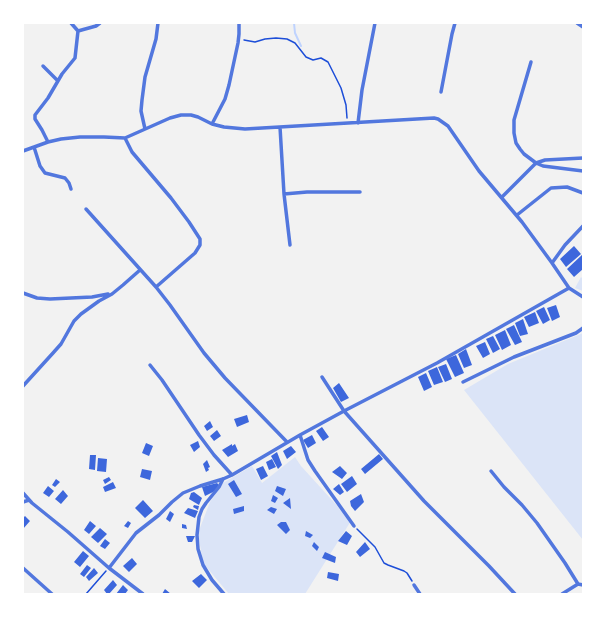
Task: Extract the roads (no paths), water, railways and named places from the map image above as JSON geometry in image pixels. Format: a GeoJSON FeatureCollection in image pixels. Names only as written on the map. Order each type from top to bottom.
{"type":"FeatureCollection","features":[{"type":"Feature","properties":{"kind":"street"},"geometry":{"type":"LineString","coordinates":[[71,23],[78,31]]}},
{"type":"Feature","properties":{"kind":"street"},"geometry":{"type":"LineString","coordinates":[[78,31],[96,26],[100,23]]}},
{"type":"Feature","properties":{"kind":"street"},"geometry":{"type":"LineString","coordinates":[[145,129],[142,100],[145,77],[156,39],[158,23]]}},
{"type":"Feature","properties":{"kind":"street"},"geometry":{"type":"LineString","coordinates":[[212,124],[225,99],[234,66],[238,39],[238,23]]}},
{"type":"Feature","properties":{"kind":"street"},"geometry":{"type":"LineString","coordinates":[[358,123],[362,90],[375,23]]}},
{"type":"Feature","properties":{"kind":"street"},"geometry":{"type":"LineString","coordinates":[[441,92],[455,23]]}},
{"type":"Feature","properties":{"kind":"street"},"geometry":{"type":"LineString","coordinates":[[577,23],[583,27]]}},
{"type":"Feature","properties":{"kind":"street"},"geometry":{"type":"LineString","coordinates":[[48,142],[35,119],[35,115],[48,98],[62,74],[75,58],[76,36],[78,31]]}},
{"type":"Feature","properties":{"kind":"street"},"geometry":{"type":"LineString","coordinates":[[531,62],[514,120],[516,143],[520,149],[536,163],[543,166],[583,171]]}},
{"type":"Feature","properties":{"kind":"street"},"geometry":{"type":"LineString","coordinates":[[43,66],[58,81]]}},
{"type":"Feature","properties":{"kind":"street"},"geometry":{"type":"LineString","coordinates":[[23,151],[61,139],[80,137],[125,138],[170,118],[181,116],[198,117],[224,128],[280,127],[434,118],[438,119],[448,126],[479,171],[517,215],[569,288],[583,297]]}},
{"type":"Feature","properties":{"kind":"street"},"geometry":{"type":"LineString","coordinates":[[280,127],[284,194],[290,245]]}},
{"type":"Feature","properties":{"kind":"street"},"geometry":{"type":"LineString","coordinates":[[125,138],[132,152],[171,198],[200,239],[200,245],[196,253],[156,287]]}},
{"type":"Feature","properties":{"kind":"street"},"geometry":{"type":"LineString","coordinates":[[34,147],[40,166],[45,173],[65,178],[70,183],[71,189]]}},
{"type":"Feature","properties":{"kind":"street"},"geometry":{"type":"LineString","coordinates":[[502,197],[536,163],[545,160],[583,158]]}},
{"type":"Feature","properties":{"kind":"street"},"geometry":{"type":"LineString","coordinates":[[517,215],[551,188],[567,187],[583,193]]}},
{"type":"Feature","properties":{"kind":"street"},"geometry":{"type":"LineString","coordinates":[[284,194],[314,192],[360,192]]}},
{"type":"Feature","properties":{"kind":"street"},"geometry":{"type":"LineString","coordinates":[[86,208],[156,287],[204,353],[225,378],[287,442]]}},
{"type":"Feature","properties":{"kind":"street"},"geometry":{"type":"LineString","coordinates":[[552,263],[564,245],[583,226]]}},
{"type":"Feature","properties":{"kind":"street"},"geometry":{"type":"LineString","coordinates":[[23,386],[53,353],[74,321],[88,308],[112,294],[140,270]]}},
{"type":"Feature","properties":{"kind":"street"},"geometry":{"type":"LineString","coordinates":[[109,568],[136,533],[183,493],[232,475],[287,442],[437,363],[569,288]]}},
{"type":"Feature","properties":{"kind":"street"},"geometry":{"type":"LineString","coordinates":[[23,293],[37,298],[50,299],[92,297],[112,294]]}},
{"type":"Feature","properties":{"kind":"street"},"geometry":{"type":"LineString","coordinates":[[463,382],[514,357],[576,333],[583,328]]}},
{"type":"Feature","properties":{"kind":"street"},"geometry":{"type":"LineString","coordinates":[[150,365],[162,380],[199,436],[232,475]]}},
{"type":"Feature","properties":{"kind":"street"},"geometry":{"type":"LineString","coordinates":[[322,377],[344,411],[424,501],[515,594]]}},
{"type":"Feature","properties":{"kind":"street"},"geometry":{"type":"LineString","coordinates":[[300,435],[308,460],[354,526]]}},
{"type":"Feature","properties":{"kind":"street"},"geometry":{"type":"LineString","coordinates":[[491,471],[538,523],[566,563],[578,584]]}},
{"type":"Feature","properties":{"kind":"street"},"geometry":{"type":"LineString","coordinates":[[223,479],[202,509],[197,535],[198,549],[202,565],[224,594]]}},
{"type":"Feature","properties":{"kind":"street"},"geometry":{"type":"LineString","coordinates":[[23,493],[29,500],[109,568],[143,594]]}},
{"type":"Feature","properties":{"kind":"street"},"geometry":{"type":"LineString","coordinates":[[23,502],[29,500]]}},
{"type":"Feature","properties":{"kind":"street"},"geometry":{"type":"LineString","coordinates":[[23,568],[52,594]]}},
{"type":"Feature","properties":{"kind":"street"},"geometry":{"type":"LineString","coordinates":[[562,594],[578,584],[583,585]]}},
{"type":"Feature","properties":{"kind":"street"},"geometry":{"type":"LineString","coordinates":[[414,585],[420,594]]}},
{"type":"Feature","properties":{"kind":"waterway"},"geometry":{"type":"LineString","coordinates":[[294,23],[295,33],[301,46]]}}]}
